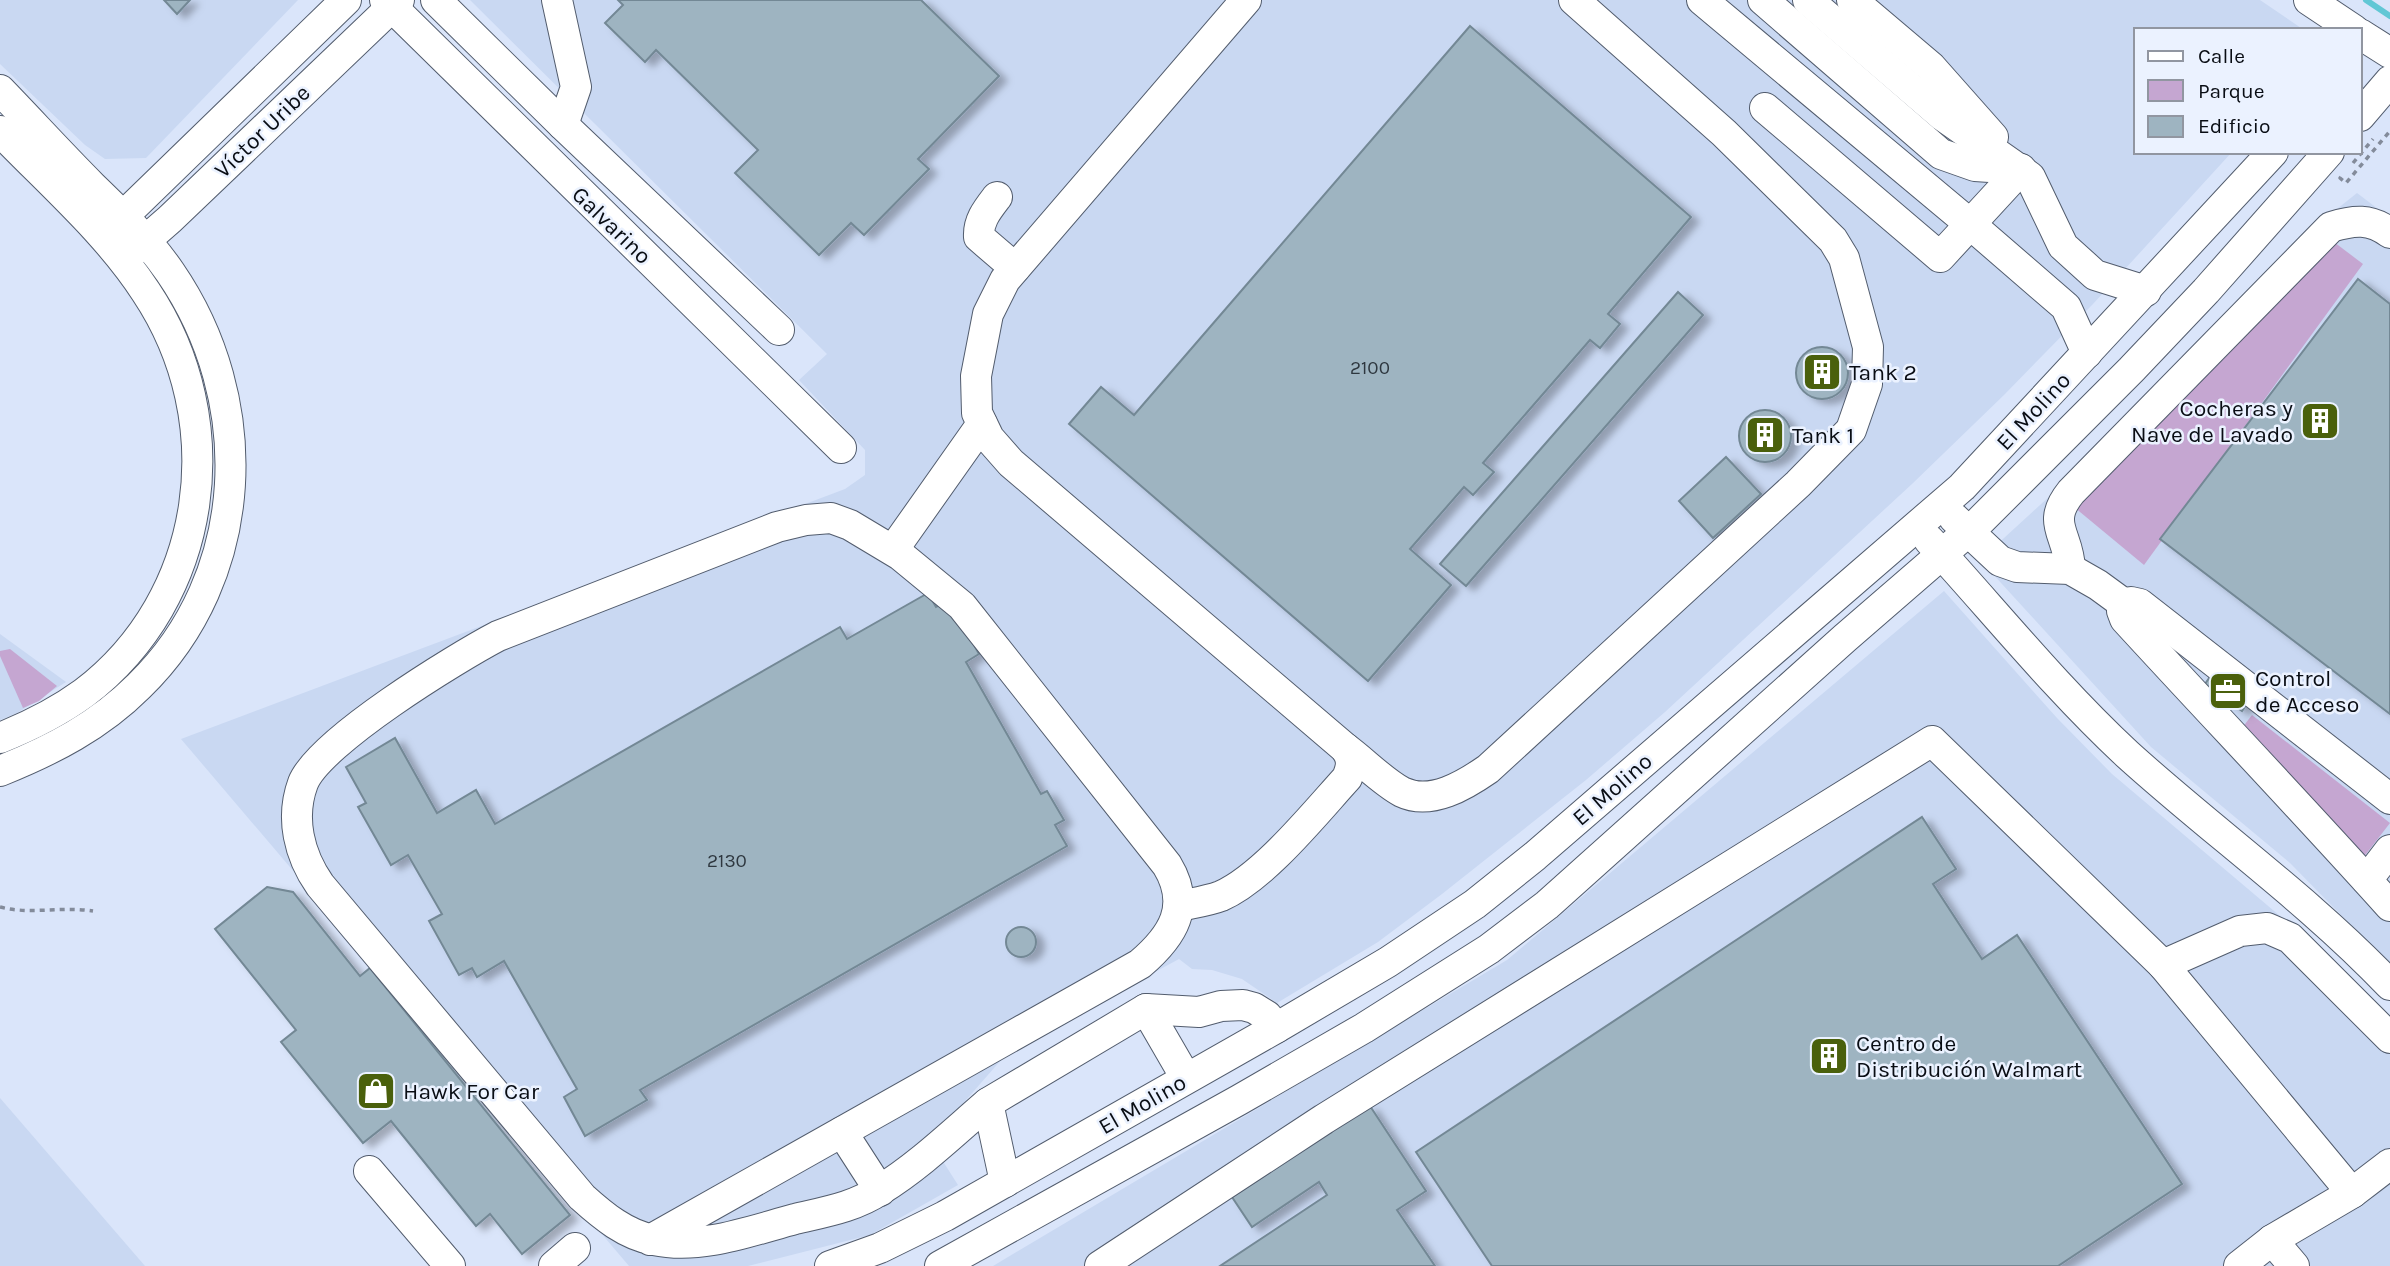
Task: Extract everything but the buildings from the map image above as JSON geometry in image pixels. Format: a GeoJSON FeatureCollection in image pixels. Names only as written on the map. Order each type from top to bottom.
{"type":"FeatureCollection","features":[{"type":"Feature","properties":{"kind":"street","name":"Víctor Uribe"},"geometry":{"type":"LineString","coordinates":[[113,226],[346,0]]}},
{"type":"Feature","properties":{"kind":"street","name":"Galvarino"},"geometry":{"type":"LineString","coordinates":[[436,0],[779,330]]}},
{"type":"Feature","properties":{"kind":"street"},"geometry":{"type":"LineString","coordinates":[[557,0],[576,87],[563,125]]}},
{"type":"Feature","properties":{"kind":"street"},"geometry":{"type":"LineString","coordinates":[[1246,0],[1005,279],[988,314],[976,376],[977,413],[989,438],[1011,463],[1345,748],[1403,793],[1425,796],[1460,788],[1488,769],[1798,484],[1851,430],[1867,384],[1868,347],[1844,258],[1833,240],[1724,134],[1574,0]]}},
{"type":"Feature","properties":{"kind":"street"},"geometry":{"type":"LineString","coordinates":[[1702,0],[2066,307],[2087,353]]}},
{"type":"Feature","properties":{"kind":"street"},"geometry":{"type":"LineString","coordinates":[[1763,0],[1941,155],[1975,166],[2021,169]]}},
{"type":"Feature","properties":{"kind":"street"},"geometry":{"type":"LineString","coordinates":[[1808,0],[1943,116],[2021,169]]}},
{"type":"Feature","properties":{"kind":"street"},"geometry":{"type":"LineString","coordinates":[[1852,0],[1931,67],[2030,177],[2063,246],[2095,275],[2146,290]]}},
{"type":"Feature","properties":{"kind":"street"},"geometry":{"type":"LineString","coordinates":[[2309,0],[2348,28]]}},
{"type":"Feature","properties":{"kind":"street","name":"Víctor Uribe"},"geometry":{"type":"LineString","coordinates":[[122,260],[146,241],[391,3]]}},
{"type":"Feature","properties":{"kind":"street","name":"Galvarino"},"geometry":{"type":"LineString","coordinates":[[391,3],[842,448]]}},
{"type":"Feature","properties":{"kind":"street"},"geometry":{"type":"LineString","coordinates":[[2367,127],[2390,81]]}},
{"type":"Feature","properties":{"kind":"street"},"geometry":{"type":"LineString","coordinates":[[0,90],[113,226],[122,260],[147,292],[160,315],[175,349],[193,405],[197,473],[189,536],[181,562],[164,599],[120,659],[68,704],[0,738]]}},
{"type":"Feature","properties":{"kind":"street"},"geometry":{"type":"LineString","coordinates":[[1765,108],[1940,257],[2021,169]]}},
{"type":"Feature","properties":{"kind":"street"},"geometry":{"type":"LineString","coordinates":[[0,131],[113,226],[146,241],[170,273],[197,320],[217,371],[230,438],[231,492],[216,560],[181,637],[140,686],[79,734],[0,771]]}},
{"type":"Feature","properties":{"kind":"street","name":"El Molino"},"geometry":{"type":"LineString","coordinates":[[830,1266],[913,1233],[1005,1182],[1388,962],[1471,907],[1535,856],[1962,487],[2271,154]]}},
{"type":"Feature","properties":{"kind":"street","name":"El Molino"},"geometry":{"type":"LineString","coordinates":[[940,1266],[1353,1035],[1489,949],[1547,905],[1845,638],[1969,531],[2132,370],[2327,154]]}},
{"type":"Feature","properties":{"kind":"street"},"geometry":{"type":"LineString","coordinates":[[2250,178],[2259,179],[2269,190],[2273,205],[2271,218]]}},
{"type":"Feature","properties":{"kind":"street"},"geometry":{"type":"LineString","coordinates":[[997,197],[986,211],[979,227],[979,237],[1015,268]]}},
{"type":"Feature","properties":{"kind":"street"},"geometry":{"type":"LineString","coordinates":[[2070,569],[2070,552],[2057,519],[2061,504],[2071,492],[2331,227],[2356,220],[2379,225],[2390,233]]}},
{"type":"Feature","properties":{"kind":"street"},"geometry":{"type":"LineString","coordinates":[[670,281],[698,253]]}},
{"type":"Feature","properties":{"kind":"street"},"geometry":{"type":"LineString","coordinates":[[893,551],[982,424]]}},
{"type":"Feature","properties":{"kind":"street"},"geometry":{"type":"LineString","coordinates":[[1940,507],[2000,561],[2017,567],[2070,569],[2098,584],[2124,604]]}},
{"type":"Feature","properties":{"kind":"street"},"geometry":{"type":"LineString","coordinates":[[650,1240],[1140,964],[1169,935],[1179,906],[1175,878],[1167,865],[962,606],[893,551],[850,525],[831,519],[806,520],[778,527],[510,631],[468,652],[325,753],[304,782],[298,807],[297,830],[309,870],[582,1197],[614,1223],[650,1240],[674,1244],[713,1240],[856,1203],[880,1191],[988,1103],[1146,1009],[1199,1012],[1210,1008],[1243,1005],[1254,1008],[1267,1017],[1276,1028]]}},
{"type":"Feature","properties":{"kind":"street"},"geometry":{"type":"LineString","coordinates":[[1917,527],[2061,686],[2124,751],[2321,918],[2390,985]]}},
{"type":"Feature","properties":{"kind":"street"},"geometry":{"type":"LineString","coordinates":[[2124,604],[2131,601],[2140,604],[2390,799]]}},
{"type":"Feature","properties":{"kind":"street"},"geometry":{"type":"LineString","coordinates":[[2124,604],[2122,611],[2125,619],[2390,906]]}},
{"type":"Feature","properties":{"kind":"street"},"geometry":{"type":"LineString","coordinates":[[1100,1266],[1324,1119],[1932,741],[2162,965],[2352,1193]]}},
{"type":"Feature","properties":{"kind":"street"},"geometry":{"type":"LineString","coordinates":[[1179,906],[1223,895],[1245,881],[1288,843],[1347,778],[1352,766],[1351,756],[1345,748]]}},
{"type":"Feature","properties":{"kind":"street"},"geometry":{"type":"LineString","coordinates":[[2367,880],[2390,850]]}},
{"type":"Feature","properties":{"kind":"street"},"geometry":{"type":"LineString","coordinates":[[1471,907],[1478,909],[1489,920],[1492,934],[1489,949]]}},
{"type":"Feature","properties":{"kind":"street"},"geometry":{"type":"LineString","coordinates":[[2162,965],[2240,931],[2267,928],[2290,938],[2390,1038]]}},
{"type":"Feature","properties":{"kind":"street"},"geometry":{"type":"LineString","coordinates":[[1146,1009],[1186,1079]]}},
{"type":"Feature","properties":{"kind":"street"},"geometry":{"type":"LineString","coordinates":[[988,1103],[1005,1182]]}},
{"type":"Feature","properties":{"kind":"street"},"geometry":{"type":"LineString","coordinates":[[842,1132],[880,1191]]}},
{"type":"Feature","properties":{"kind":"street"},"geometry":{"type":"LineString","coordinates":[[1038,1163],[1036,1174],[1041,1188],[1045,1194],[1057,1201]]}},
{"type":"Feature","properties":{"kind":"street"},"geometry":{"type":"LineString","coordinates":[[2239,1266],[2272,1240],[2352,1193],[2390,1164]]}},
{"type":"Feature","properties":{"kind":"street"},"geometry":{"type":"LineString","coordinates":[[369,1171],[450,1266]]}},
{"type":"Feature","properties":{"kind":"street"},"geometry":{"type":"LineString","coordinates":[[2272,1240],[2294,1266]]}},
{"type":"Feature","properties":{"kind":"path"},"geometry":{"type":"LineString","coordinates":[[2353,154],[2340,178],[2346,183],[2390,131]]}},
{"type":"Feature","properties":{"kind":"path"},"geometry":{"type":"LineString","coordinates":[[0,907],[18,912],[71,908],[93,911]]}},
{"type":"Feature","properties":{"kind":"shaded area"},"geometry":{"type":"Polygon","coordinates":[[[0,0],[298,0],[146,158],[105,159],[85,145],[0,64],[0,0]]]}},
{"type":"Feature","properties":{"kind":"shaded area"},"geometry":{"type":"Polygon","coordinates":[[[470,0],[2260,0],[2301,28],[2134,28],[2134,154],[2230,154],[2093,304],[1912,484],[1665,712],[1586,780],[1378,942],[1277,1003],[1242,979],[1212,970],[1192,969],[1179,959],[1009,1051],[930,1141],[958,1185],[870,1235],[748,1266],[629,1266],[181,739],[845,489],[865,475],[865,450],[799,380],[827,354],[470,0]]]}},
{"type":"Feature","properties":{"kind":"shaded area"},"geometry":{"type":"Polygon","coordinates":[[[2357,193],[2390,218],[2390,965],[2290,863],[2151,747],[1980,560],[2099,451],[2302,237],[2357,193]]]}},
{"type":"Feature","properties":{"kind":"shaded area"},"geometry":{"type":"Polygon","coordinates":[[[1944,591],[2057,718],[2112,774],[2338,965],[2390,1021],[2390,1266],[993,1266],[1507,960],[1944,591]]]}},
{"type":"Feature","properties":{"kind":"shaded area"},"geometry":{"type":"Polygon","coordinates":[[[0,634],[66,682],[17,713],[0,720],[0,634]]]}},
{"type":"Feature","properties":{"kind":"shaded area"},"geometry":{"type":"Polygon","coordinates":[[[0,1098],[145,1266],[0,1266],[0,1098]]]}},
{"type":"Feature","properties":{"kind":"green space"},"geometry":{"type":"Polygon","coordinates":[[[2330,239],[2363,264],[2144,565],[2074,507],[2330,239]]]}},
{"type":"Feature","properties":{"kind":"green space"},"geometry":{"type":"Polygon","coordinates":[[[10,649],[57,686],[39,701],[23,708],[0,656],[0,651],[10,649]]]}},
{"type":"Feature","properties":{"kind":"green space"},"geometry":{"type":"Polygon","coordinates":[[[2252,715],[2390,823],[2363,858],[2242,728],[2252,715]]]}},
{"type":"Feature","properties":{"kind":"waterway"},"geometry":{"type":"LineString","coordinates":[[2366,0],[2390,16]]}},
{"type":"Feature","properties":{"kind":"place","name":"Tank 2"},"geometry":{"type":"Point","coordinates":[1822,372]}},
{"type":"Feature","properties":{"kind":"place","name":"Cocheras y Nave de Lavado"},"geometry":{"type":"Point","coordinates":[2320,421]}},
{"type":"Feature","properties":{"kind":"place","name":"Tank 1"},"geometry":{"type":"Point","coordinates":[1765,435]}},
{"type":"Feature","properties":{"kind":"place","name":"Control de Acceso"},"geometry":{"type":"Point","coordinates":[2228,691]}},
{"type":"Feature","properties":{"kind":"place","name":"Centro de Distribución Walmart"},"geometry":{"type":"Point","coordinates":[1829,1056]}},
{"type":"Feature","properties":{"kind":"place","name":"Hawk For Car"},"geometry":{"type":"Point","coordinates":[376,1091]}}]}
